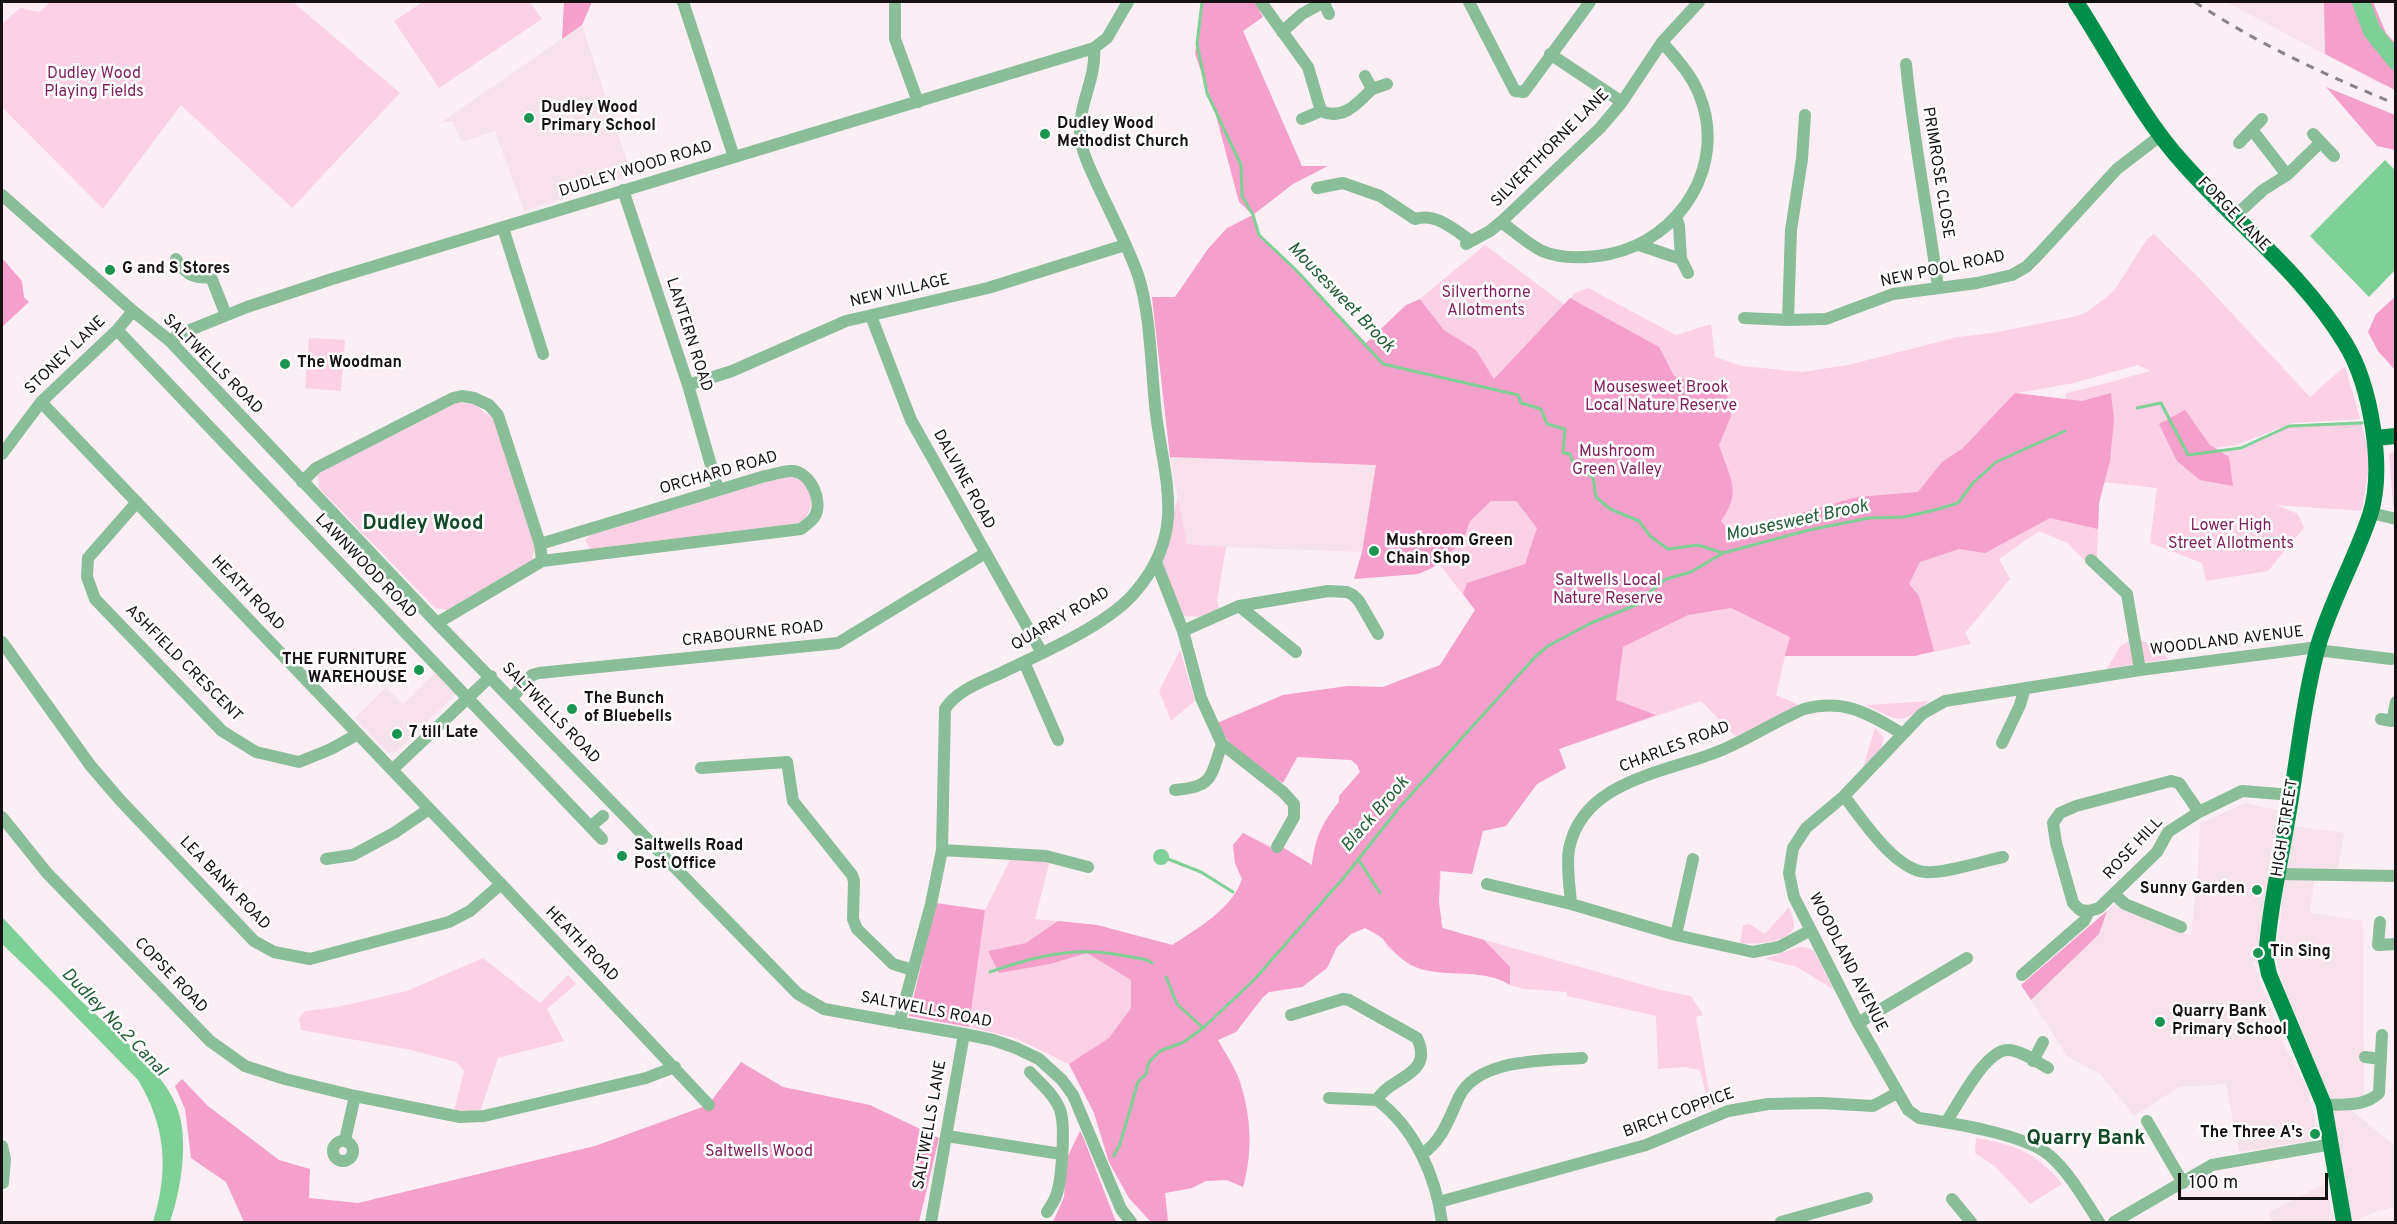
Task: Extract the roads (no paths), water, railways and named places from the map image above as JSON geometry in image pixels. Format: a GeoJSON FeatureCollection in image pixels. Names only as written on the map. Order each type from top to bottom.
{"type":"FeatureCollection","features":[{"type":"Feature","properties":{"kind":"main road","name":"FORGE LANE"},"geometry":{"type":"LineString","coordinates":[[2076,2],[2160,136],[2234,217],[2296,279],[2346,345],[2367,399],[2374,435]]}},
{"type":"Feature","properties":{"kind":"main road"},"geometry":{"type":"LineString","coordinates":[[2374,435],[2396,436]]}},
{"type":"Feature","properties":{"kind":"main road","name":"HIGH STREET"},"geometry":{"type":"LineString","coordinates":[[2344,1222],[2324,1105],[2268,967],[2267,948],[2318,649],[2328,615],[2371,513],[2375,473],[2374,435]]}},
{"type":"Feature","properties":{"kind":"street"},"geometry":{"type":"LineString","coordinates":[[683,2],[734,157]]}},
{"type":"Feature","properties":{"kind":"street"},"geometry":{"type":"LineString","coordinates":[[895,2],[895,39],[918,102]]}},
{"type":"Feature","properties":{"kind":"street","name":"DUDLEY WOOD ROAD"},"geometry":{"type":"LineString","coordinates":[[170,341],[180,334],[226,315],[403,256],[503,228],[1094,48],[1110,33],[1128,2]]}},
{"type":"Feature","properties":{"kind":"street"},"geometry":{"type":"LineString","coordinates":[[1261,2],[1308,67],[1321,111]]}},
{"type":"Feature","properties":{"kind":"street"},"geometry":{"type":"LineString","coordinates":[[1469,2],[1515,91],[1524,92],[1590,2]]}},
{"type":"Feature","properties":{"kind":"street","name":"SILVERTHORNE LANE"},"geometry":{"type":"LineString","coordinates":[[1317,188],[1343,183],[1380,196],[1415,219],[1423,216],[1435,219],[1469,242],[1490,231],[1501,222],[1600,128],[1622,102],[1662,42],[1699,2]]}},
{"type":"Feature","properties":{"kind":"street"},"geometry":{"type":"LineString","coordinates":[[1282,32],[1302,14],[1326,6]]}},
{"type":"Feature","properties":{"kind":"street"},"geometry":{"type":"LineString","coordinates":[[1501,222],[1541,250],[1552,254],[1591,257],[1639,245],[1662,230],[1676,217],[1698,187],[1703,173],[1708,130],[1699,94],[1679,62],[1662,42]]}},
{"type":"Feature","properties":{"kind":"street","name":"QUARRY ROAD"},"geometry":{"type":"LineString","coordinates":[[899,1023],[931,904],[942,850],[945,709],[962,692],[1042,653],[1118,609],[1136,592],[1156,562],[1165,535],[1168,517],[1167,493],[1144,303],[1138,275],[1089,166],[1080,138],[1080,122],[1095,63],[1094,48]]}},
{"type":"Feature","properties":{"kind":"street"},"geometry":{"type":"LineString","coordinates":[[1550,54],[1622,102]]}},
{"type":"Feature","properties":{"kind":"street","name":"PRIMROSE CLOSE"},"geometry":{"type":"LineString","coordinates":[[1906,63],[1915,141],[1925,192],[1938,287]]}},
{"type":"Feature","properties":{"kind":"street"},"geometry":{"type":"LineString","coordinates":[[1365,76],[1372,89]]}},
{"type":"Feature","properties":{"kind":"street"},"geometry":{"type":"LineString","coordinates":[[1302,118],[1321,111],[1334,114],[1350,110],[1372,89],[1387,84]]}},
{"type":"Feature","properties":{"kind":"street"},"geometry":{"type":"LineString","coordinates":[[1788,320],[1791,230],[1802,159],[1805,115]]}},
{"type":"Feature","properties":{"kind":"street"},"geometry":{"type":"LineString","coordinates":[[2239,143],[2253,131],[2262,119]]}},
{"type":"Feature","properties":{"kind":"street"},"geometry":{"type":"LineString","coordinates":[[2253,131],[2287,175]]}},
{"type":"Feature","properties":{"kind":"street","name":"NEW POOL ROAD"},"geometry":{"type":"LineString","coordinates":[[1744,318],[1826,319],[1893,294],[1993,280],[2012,275],[2026,267],[2117,169],[2160,136]]}},
{"type":"Feature","properties":{"kind":"street"},"geometry":{"type":"LineString","coordinates":[[2234,217],[2263,190],[2287,175],[2316,139],[2334,156]]}},
{"type":"Feature","properties":{"kind":"street","name":"LANTERN ROAD"},"geometry":{"type":"LineString","coordinates":[[624,190],[688,385],[718,490]]}},
{"type":"Feature","properties":{"kind":"street","name":"SALTWELLS ROAD"},"geometry":{"type":"LineString","coordinates":[[2,195],[170,341],[437,623],[798,994],[824,1009],[993,1040],[1039,1059],[1062,1080],[1073,1095],[1121,1209],[1131,1222]]}},
{"type":"Feature","properties":{"kind":"street"},"geometry":{"type":"LineString","coordinates":[[1676,217],[1679,226],[1681,259],[1688,273]]}},
{"type":"Feature","properties":{"kind":"street"},"geometry":{"type":"LineString","coordinates":[[503,228],[543,354]]}},
{"type":"Feature","properties":{"kind":"street","name":"NEW VILLAGE"},"geometry":{"type":"LineString","coordinates":[[688,385],[732,371],[846,321],[988,288],[1125,245]]}},
{"type":"Feature","properties":{"kind":"street"},"geometry":{"type":"LineString","coordinates":[[1639,245],[1681,259]]}},
{"type":"Feature","properties":{"kind":"street"},"geometry":{"type":"LineString","coordinates":[[176,259],[186,273],[201,278],[212,277],[226,315]]}},
{"type":"Feature","properties":{"kind":"street","name":"STONEY LANE"},"geometry":{"type":"LineString","coordinates":[[2,454],[41,402],[117,330],[133,311]]}},
{"type":"Feature","properties":{"kind":"street","name":"DALVINE ROAD"},"geometry":{"type":"LineString","coordinates":[[871,316],[910,420],[1042,653]]}},
{"type":"Feature","properties":{"kind":"street","name":"LAWNWOOD ROAD"},"geometry":{"type":"LineString","coordinates":[[117,330],[602,839]]}},
{"type":"Feature","properties":{"kind":"street"},"geometry":{"type":"LineString","coordinates":[[302,482],[316,468],[453,398],[462,396],[474,398],[489,405],[502,423],[540,544],[542,561]]}},
{"type":"Feature","properties":{"kind":"street","name":"HEATH ROAD"},"geometry":{"type":"LineString","coordinates":[[41,402],[709,1105]]}},
{"type":"Feature","properties":{"kind":"street","name":"ORCHARD ROAD"},"geometry":{"type":"LineString","coordinates":[[437,623],[542,561],[801,529],[815,517],[818,500],[813,486],[801,474],[793,471],[765,476],[540,544]]}},
{"type":"Feature","properties":{"kind":"street","name":"ASHFIELD CRESCENT"},"geometry":{"type":"LineString","coordinates":[[137,502],[88,558],[87,577],[95,599],[222,731],[256,752],[299,762],[331,749],[358,734]]}},
{"type":"Feature","properties":{"kind":"street"},"geometry":{"type":"LineString","coordinates":[[2371,513],[2396,519]]}},
{"type":"Feature","properties":{"kind":"street"},"geometry":{"type":"LineString","coordinates":[[579,534],[583,555]]}},
{"type":"Feature","properties":{"kind":"street","name":"CRABOURNE ROAD"},"geometry":{"type":"LineString","coordinates":[[512,698],[532,675],[539,673],[838,642],[984,554]]}},
{"type":"Feature","properties":{"kind":"street","name":"WOODLAND AVENUE"},"geometry":{"type":"LineString","coordinates":[[2091,560],[2127,594],[2140,670]]}},
{"type":"Feature","properties":{"kind":"street"},"geometry":{"type":"LineString","coordinates":[[1156,562],[1183,631],[1201,698],[1222,744],[1283,792],[1294,804],[1294,817],[1277,847]]}},
{"type":"Feature","properties":{"kind":"street"},"geometry":{"type":"LineString","coordinates":[[1183,631],[1239,606],[1328,591],[1347,592],[1359,601],[1378,634]]}},
{"type":"Feature","properties":{"kind":"street"},"geometry":{"type":"LineString","coordinates":[[1239,606],[1296,651]]}},
{"type":"Feature","properties":{"kind":"street","name":"LEA BANK ROAD"},"geometry":{"type":"LineString","coordinates":[[2,642],[90,765],[120,800],[254,941],[274,952],[310,959],[436,926],[470,911],[501,884]]}},
{"type":"Feature","properties":{"kind":"street","name":"WOODLAND AVENUE"},"geometry":{"type":"LineString","coordinates":[[2098,1222],[2065,1171],[2039,1149],[2015,1138],[1919,1118],[1908,1110],[1858,1023],[1794,897],[1788,873],[1798,837],[1844,796],[1922,714],[1945,701],[2140,670],[2318,649],[2391,659]]}},
{"type":"Feature","properties":{"kind":"street"},"geometry":{"type":"LineString","coordinates":[[1024,662],[1058,740]]}},
{"type":"Feature","properties":{"kind":"street"},"geometry":{"type":"LineString","coordinates":[[392,770],[491,676]]}},
{"type":"Feature","properties":{"kind":"street"},"geometry":{"type":"LineString","coordinates":[[2002,743],[2020,705],[2025,688]]}},
{"type":"Feature","properties":{"kind":"street"},"geometry":{"type":"LineString","coordinates":[[2381,719],[2392,721],[2396,702]]}},
{"type":"Feature","properties":{"kind":"street","name":"CHARLES ROAD"},"geometry":{"type":"LineString","coordinates":[[1571,904],[1568,852],[1573,835],[1588,809],[1610,792],[1722,750],[1793,714],[1814,706],[1848,706],[1865,711],[1903,734]]}},
{"type":"Feature","properties":{"kind":"street"},"geometry":{"type":"LineString","coordinates":[[1175,790],[1197,788],[1208,781],[1222,744]]}},
{"type":"Feature","properties":{"kind":"street"},"geometry":{"type":"LineString","coordinates":[[701,768],[787,762],[793,801],[852,874],[854,881],[853,919],[857,928],[893,964],[913,970]]}},
{"type":"Feature","properties":{"kind":"street"},"geometry":{"type":"LineString","coordinates":[[2089,911],[2080,910],[2073,903],[2056,843],[2053,823],[2060,813],[2076,806],[2171,781],[2179,783],[2199,812]]}},
{"type":"Feature","properties":{"kind":"street","name":"ROSE HILL"},"geometry":{"type":"LineString","coordinates":[[2022,975],[2084,921],[2089,911],[2099,908],[2157,852],[2168,832],[2199,812],[2242,791],[2292,795]]}},
{"type":"Feature","properties":{"kind":"street"},"geometry":{"type":"LineString","coordinates":[[1844,796],[1876,837],[1906,866],[1922,872],[2003,857]]}},
{"type":"Feature","properties":{"kind":"street"},"geometry":{"type":"LineString","coordinates":[[326,860],[353,855],[394,833],[429,809]]}},
{"type":"Feature","properties":{"kind":"street"},"geometry":{"type":"LineString","coordinates":[[591,826],[603,816]]}},
{"type":"Feature","properties":{"kind":"street","name":"COPSE ROAD"},"geometry":{"type":"LineString","coordinates":[[2,818],[47,873],[225,1054],[245,1066],[285,1079],[355,1096],[460,1117],[484,1116],[646,1078],[675,1067]]}},
{"type":"Feature","properties":{"kind":"street"},"geometry":{"type":"LineString","coordinates":[[942,850],[1046,856],[1088,867]]}},
{"type":"Feature","properties":{"kind":"street"},"geometry":{"type":"LineString","coordinates":[[1676,935],[1693,859]]}},
{"type":"Feature","properties":{"kind":"street"},"geometry":{"type":"LineString","coordinates":[[2279,874],[2396,876]]}},
{"type":"Feature","properties":{"kind":"street"},"geometry":{"type":"LineString","coordinates":[[1487,884],[1571,904],[1676,935],[1753,952],[1779,947],[1811,930]]}},
{"type":"Feature","properties":{"kind":"street"},"geometry":{"type":"LineString","coordinates":[[2114,894],[2125,904],[2181,927]]}},
{"type":"Feature","properties":{"kind":"street"},"geometry":{"type":"LineString","coordinates":[[2380,922],[2378,945],[2396,944]]}},
{"type":"Feature","properties":{"kind":"street"},"geometry":{"type":"LineString","coordinates":[[1858,1023],[1967,958]]}},
{"type":"Feature","properties":{"kind":"street"},"geometry":{"type":"LineString","coordinates":[[1291,1015],[1327,1003],[1349,1000],[1417,1038],[1420,1045],[1420,1062],[1412,1073],[1381,1092],[1377,1100]]}},
{"type":"Feature","properties":{"kind":"street","name":"SALTWELLS LANE"},"geometry":{"type":"LineString","coordinates":[[931,1222],[963,1034]]}},
{"type":"Feature","properties":{"kind":"street"},"geometry":{"type":"LineString","coordinates":[[2324,1105],[2372,1100],[2379,1093],[2382,1035]]}},
{"type":"Feature","properties":{"kind":"street"},"geometry":{"type":"LineString","coordinates":[[2033,1060],[2043,1042]]}},
{"type":"Feature","properties":{"kind":"street"},"geometry":{"type":"LineString","coordinates":[[1946,1122],[1984,1065],[1995,1053],[2009,1050],[2048,1068]]}},
{"type":"Feature","properties":{"kind":"street"},"geometry":{"type":"LineString","coordinates":[[2365,1057],[2380,1059]]}},
{"type":"Feature","properties":{"kind":"street"},"geometry":{"type":"LineString","coordinates":[[1422,1155],[1440,1138],[1467,1085],[1482,1074],[1513,1065],[1582,1058]]}},
{"type":"Feature","properties":{"kind":"street"},"geometry":{"type":"LineString","coordinates":[[1030,1072],[1050,1094],[1061,1112],[1064,1137],[1058,1188],[1047,1212]]}},
{"type":"Feature","properties":{"kind":"street","name":"BIRCH COPPICE"},"geometry":{"type":"LineString","coordinates":[[1439,1202],[1646,1145],[1728,1111],[1768,1104],[1821,1102],[1873,1106],[1897,1093]]}},
{"type":"Feature","properties":{"kind":"street"},"geometry":{"type":"LineString","coordinates":[[345,1140],[355,1096]]}},
{"type":"Feature","properties":{"kind":"street"},"geometry":{"type":"LineString","coordinates":[[1329,1098],[1377,1100],[1406,1131],[1422,1155],[1439,1202],[1442,1222]]}},
{"type":"Feature","properties":{"kind":"street"},"geometry":{"type":"LineString","coordinates":[[2147,1121],[2182,1183]]}},
{"type":"Feature","properties":{"kind":"street"},"geometry":{"type":"LineString","coordinates":[[947,1136],[1061,1154]]}},
{"type":"Feature","properties":{"kind":"street"},"geometry":{"type":"LineString","coordinates":[[2114,1222],[2212,1165],[2332,1144]]}},
{"type":"Feature","properties":{"kind":"street"},"geometry":{"type":"LineString","coordinates":[[2,1146],[5,1159],[3,1183]]}},
{"type":"Feature","properties":{"kind":"street"},"geometry":{"type":"LineString","coordinates":[[1781,1222],[1803,1219],[1867,1198]]}},
{"type":"Feature","properties":{"kind":"street"},"geometry":{"type":"LineString","coordinates":[[1952,1199],[1971,1222]]}},
{"type":"Feature","properties":{"kind":"waterway","name":"Mousesweet Brook"},"geometry":{"type":"LineString","coordinates":[[1202,2],[1197,44],[1207,93],[1241,165],[1242,196],[1253,215],[1259,235],[1296,270],[1383,364],[1518,395],[1521,403],[1541,409],[1547,424],[1565,429],[1563,453],[1570,454],[1575,469],[1593,477],[1596,497],[1610,509],[1639,521],[1650,536],[1668,549],[1698,545],[1723,553],[1809,530],[1869,518],[1904,517],[1935,510],[1958,503],[1973,483],[1996,462],[2065,431]]}},
{"type":"Feature","properties":{"kind":"waterway"},"geometry":{"type":"LineString","coordinates":[[2361,2],[2372,31],[2396,61]]}},
{"type":"Feature","properties":{"kind":"waterway"},"geometry":{"type":"LineString","coordinates":[[2137,408],[2161,403],[2188,455],[2241,448],[2289,426],[2362,423]]}},
{"type":"Feature","properties":{"kind":"waterway","name":"Black Brook"},"geometry":{"type":"LineString","coordinates":[[1114,1156],[1120,1144],[1138,1082],[1146,1074],[1149,1062],[1160,1051],[1184,1042],[1203,1028],[1254,980],[1346,875],[1398,809],[1536,656],[1548,646],[1591,623],[1641,603],[1666,579],[1691,572],[1723,553]]}},
{"type":"Feature","properties":{"kind":"waterway"},"geometry":{"type":"LineString","coordinates":[[1168,859],[1201,872],[1233,892]]}},
{"type":"Feature","properties":{"kind":"waterway"},"geometry":{"type":"LineString","coordinates":[[1358,859],[1380,893]]}},
{"type":"Feature","properties":{"kind":"waterway"},"geometry":{"type":"LineString","coordinates":[[990,972],[1042,957],[1082,952],[1115,954],[1152,963]]}},
{"type":"Feature","properties":{"kind":"waterway"},"geometry":{"type":"LineString","coordinates":[[1166,977],[1177,1004],[1203,1028]]}},
{"type":"Feature","properties":{"kind":"railway"},"geometry":{"type":"LineString","coordinates":[[2195,2],[2243,32],[2292,58],[2396,104]]}},
{"type":"Feature","properties":{"kind":"place","name":"Dudley Wood Primary School"},"geometry":{"type":"Point","coordinates":[529,118]}},
{"type":"Feature","properties":{"kind":"place","name":"Dudley Wood Methodist Church"},"geometry":{"type":"Point","coordinates":[1045,134]}},
{"type":"Feature","properties":{"kind":"place","name":"G and S Stores"},"geometry":{"type":"Point","coordinates":[110,270]}},
{"type":"Feature","properties":{"kind":"place","name":"The Woodman"},"geometry":{"type":"Point","coordinates":[285,364]}},
{"type":"Feature","properties":{"kind":"place","name":"Mushroom Green Chain Shop"},"geometry":{"type":"Point","coordinates":[1374,551]}},
{"type":"Feature","properties":{"kind":"place","name":"THE FURNITURE WAREHOUSE"},"geometry":{"type":"Point","coordinates":[419,670]}},
{"type":"Feature","properties":{"kind":"place","name":"The Bunch of Bluebells"},"geometry":{"type":"Point","coordinates":[572,709]}},
{"type":"Feature","properties":{"kind":"place","name":"7 till Late"},"geometry":{"type":"Point","coordinates":[397,734]}},
{"type":"Feature","properties":{"kind":"place","name":"Saltwells Road Post Office"},"geometry":{"type":"Point","coordinates":[622,856]}},
{"type":"Feature","properties":{"kind":"place","name":"Sunny Garden"},"geometry":{"type":"Point","coordinates":[2257,890]}},
{"type":"Feature","properties":{"kind":"place","name":"Tin Sing"},"geometry":{"type":"Point","coordinates":[2258,953]}},
{"type":"Feature","properties":{"kind":"place","name":"Quarry Bank Primary School"},"geometry":{"type":"Point","coordinates":[2160,1022]}},
{"type":"Feature","properties":{"kind":"place","name":"The Three A's"},"geometry":{"type":"Point","coordinates":[2315,1134]}},
{"type":"Feature","properties":{"kind":"district","name":"Dudley Wood"},"geometry":{"type":"Point","coordinates":[423,525]}},
{"type":"Feature","properties":{"kind":"district","name":"Quarry Bank"},"geometry":{"type":"Point","coordinates":[2086,1140]}},
{"type":"Feature","properties":{"kind":"park label","name":"Dudley Wood Playing Fields"},"geometry":{"type":"Point","coordinates":[94,84]}},
{"type":"Feature","properties":{"kind":"park label","name":"Silverthorne Allotments"},"geometry":{"type":"Point","coordinates":[1486,303]}},
{"type":"Feature","properties":{"kind":"park label","name":"Mousesweet Brook Local Nature Reserve"},"geometry":{"type":"Point","coordinates":[1661,398]}},
{"type":"Feature","properties":{"kind":"park label","name":"Mushroom Green Valley"},"geometry":{"type":"Point","coordinates":[1617,462]}},
{"type":"Feature","properties":{"kind":"park label","name":"Lower High Street Allotments"},"geometry":{"type":"Point","coordinates":[2231,536]}},
{"type":"Feature","properties":{"kind":"park label","name":"Saltwells Local Nature Reserve"},"geometry":{"type":"Point","coordinates":[1608,591]}},
{"type":"Feature","properties":{"kind":"park label","name":"Saltwells Wood"},"geometry":{"type":"Point","coordinates":[759,1153]}},
{"type":"Feature","properties":{"kind":"water label","name":"Dudley No.2 Canal"},"geometry":{"type":"Point","coordinates":[113,1023]}}]}
